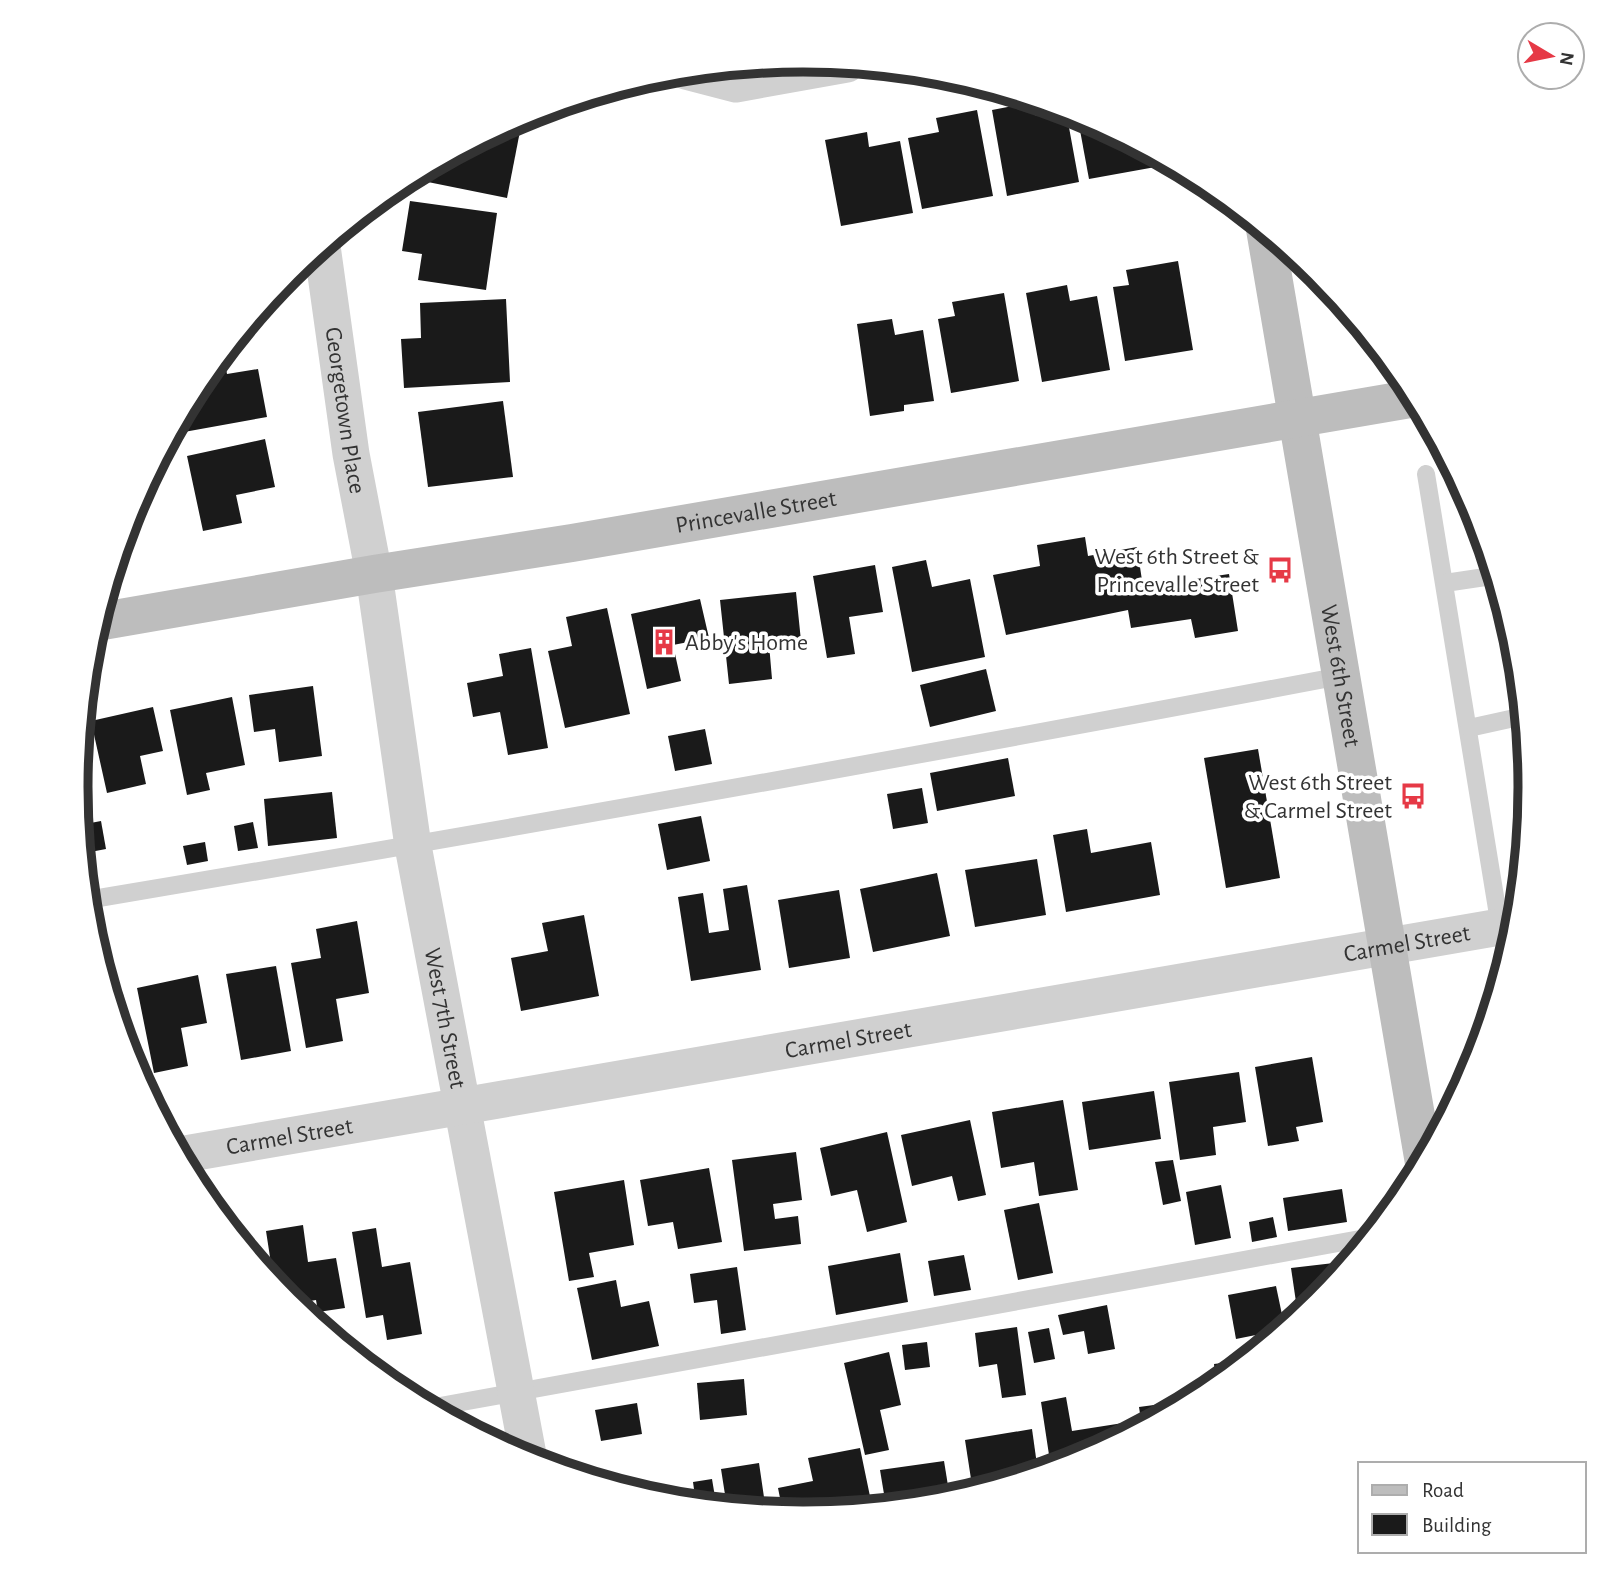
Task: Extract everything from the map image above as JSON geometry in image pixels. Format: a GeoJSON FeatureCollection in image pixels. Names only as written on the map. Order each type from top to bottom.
{"type":"FeatureCollection","features":[{"type":"Feature","properties":{"kind":"street"},"geometry":{"type":"LineString","coordinates":[[712,78],[736,84],[802,72]]}},
{"type":"Feature","properties":{"kind":"street","name":"West 6th Street"},"geometry":{"type":"LineString","coordinates":[[1267,243],[1421,1148]]}},
{"type":"Feature","properties":{"kind":"street","name":"Georgetown Place"},"geometry":{"type":"LineString","coordinates":[[324,257],[351,454],[374,574]]}},
{"type":"Feature","properties":{"kind":"street","name":"Princevalle Street"},"geometry":{"type":"LineString","coordinates":[[109,620],[1404,400]]}},
{"type":"Feature","properties":{"kind":"street","name":"West 7th Street"},"geometry":{"type":"LineString","coordinates":[[374,574],[413,846],[526,1446]]}},
{"type":"Feature","properties":{"kind":"street","name":"Carmel Street"},"geometry":{"type":"LineString","coordinates":[[189,1153],[1505,926]]}},
{"type":"Feature","properties":{"kind":"lane"},"geometry":{"type":"LineString","coordinates":[[1426,474],[1469,729],[1507,915]]}},
{"type":"Feature","properties":{"kind":"lane"},"geometry":{"type":"LineString","coordinates":[[1445,583],[1487,577]]}},
{"type":"Feature","properties":{"kind":"lane"},"geometry":{"type":"LineString","coordinates":[[97,898],[842,770],[1341,676]]}},
{"type":"Feature","properties":{"kind":"lane"},"geometry":{"type":"LineString","coordinates":[[1469,729],[1515,719]]}},
{"type":"Feature","properties":{"kind":"lane"},"geometry":{"type":"LineString","coordinates":[[445,1405],[1357,1240]]}},
{"type":"Feature","properties":{"kind":"building"},"geometry":{"type":"Polygon","coordinates":[[[1017,105],[1035,111],[1036,116],[1045,114],[1068,123],[1079,182],[1007,196],[992,110],[1017,105]]]}},
{"type":"Feature","properties":{"kind":"building"},"geometry":{"type":"Polygon","coordinates":[[[977,110],[993,196],[922,209],[908,138],[939,132],[936,118],[977,110]]]}},
{"type":"Feature","properties":{"kind":"building"},"geometry":{"type":"Polygon","coordinates":[[[1079,127],[1158,167],[1089,179],[1079,127]]]}},
{"type":"Feature","properties":{"kind":"building"},"geometry":{"type":"Polygon","coordinates":[[[520,131],[507,198],[424,181],[520,131]]]}},
{"type":"Feature","properties":{"kind":"building"},"geometry":{"type":"Polygon","coordinates":[[[867,132],[869,147],[900,141],[913,213],[841,226],[825,140],[867,132]]]}},
{"type":"Feature","properties":{"kind":"building"},"geometry":{"type":"Polygon","coordinates":[[[410,201],[497,213],[486,290],[418,280],[422,254],[402,251],[410,201]]]}},
{"type":"Feature","properties":{"kind":"building"},"geometry":{"type":"Polygon","coordinates":[[[1178,261],[1193,350],[1125,361],[1113,287],[1129,285],[1126,270],[1178,261]]]}},
{"type":"Feature","properties":{"kind":"building"},"geometry":{"type":"Polygon","coordinates":[[[1067,285],[1070,301],[1097,296],[1110,370],[1042,382],[1026,293],[1067,285]]]}},
{"type":"Feature","properties":{"kind":"building"},"geometry":{"type":"Polygon","coordinates":[[[1004,293],[1019,381],[951,393],[938,319],[955,316],[952,302],[1004,293]]]}},
{"type":"Feature","properties":{"kind":"building"},"geometry":{"type":"Polygon","coordinates":[[[506,299],[510,382],[404,388],[401,339],[421,338],[420,303],[506,299]]]}},
{"type":"Feature","properties":{"kind":"building"},"geometry":{"type":"Polygon","coordinates":[[[892,319],[895,335],[923,330],[934,401],[904,405],[904,411],[870,416],[857,324],[892,319]]]}},
{"type":"Feature","properties":{"kind":"building"},"geometry":{"type":"Polygon","coordinates":[[[226,367],[227,374],[258,369],[267,417],[184,432],[226,367]]]}},
{"type":"Feature","properties":{"kind":"building"},"geometry":{"type":"Polygon","coordinates":[[[503,401],[513,477],[428,487],[418,412],[503,401]]]}},
{"type":"Feature","properties":{"kind":"building"},"geometry":{"type":"Polygon","coordinates":[[[265,439],[275,487],[236,495],[242,523],[203,531],[187,456],[265,439]]]}},
{"type":"Feature","properties":{"kind":"building"},"geometry":{"type":"Polygon","coordinates":[[[1085,537],[1088,556],[1137,547],[1143,587],[1229,574],[1238,631],[1195,638],[1191,619],[1131,628],[1128,610],[1006,635],[993,575],[1040,566],[1037,545],[1085,537]]]}},
{"type":"Feature","properties":{"kind":"building"},"geometry":{"type":"Polygon","coordinates":[[[926,560],[932,587],[970,579],[985,657],[912,672],[892,567],[926,560]]]}},
{"type":"Feature","properties":{"kind":"building"},"geometry":{"type":"Polygon","coordinates":[[[875,565],[883,612],[849,617],[855,654],[827,658],[813,576],[875,565]]]}},
{"type":"Feature","properties":{"kind":"building"},"geometry":{"type":"Polygon","coordinates":[[[796,592],[801,641],[769,644],[772,679],[729,684],[720,600],[796,592]]]}},
{"type":"Feature","properties":{"kind":"building","name":"Abby's Home"},"geometry":{"type":"Polygon","coordinates":[[[700,599],[709,638],[673,645],[681,681],[647,689],[631,614],[700,599]]]}},
{"type":"Feature","properties":{"kind":"building"},"geometry":{"type":"Polygon","coordinates":[[[607,608],[630,714],[565,728],[548,651],[572,646],[566,617],[607,608]]]}},
{"type":"Feature","properties":{"kind":"building"},"geometry":{"type":"Polygon","coordinates":[[[531,648],[548,748],[508,755],[500,712],[473,717],[467,683],[503,676],[499,654],[531,648]]]}},
{"type":"Feature","properties":{"kind":"building"},"geometry":{"type":"Polygon","coordinates":[[[986,669],[996,711],[930,727],[920,685],[986,669]]]}},
{"type":"Feature","properties":{"kind":"building"},"geometry":{"type":"Polygon","coordinates":[[[313,686],[322,756],[279,762],[275,729],[254,732],[249,695],[313,686]]]}},
{"type":"Feature","properties":{"kind":"building"},"geometry":{"type":"Polygon","coordinates":[[[232,697],[245,765],[206,773],[210,790],[187,795],[170,710],[232,697]]]}},
{"type":"Feature","properties":{"kind":"building"},"geometry":{"type":"Polygon","coordinates":[[[153,707],[163,751],[140,756],[146,784],[107,793],[92,721],[153,707]]]}},
{"type":"Feature","properties":{"kind":"building"},"geometry":{"type":"Polygon","coordinates":[[[705,729],[712,764],[675,771],[668,736],[705,729]]]}},
{"type":"Feature","properties":{"kind":"building"},"geometry":{"type":"Polygon","coordinates":[[[1258,749],[1280,878],[1226,888],[1204,758],[1258,749]]]}},
{"type":"Feature","properties":{"kind":"building"},"geometry":{"type":"Polygon","coordinates":[[[1008,758],[1015,796],[937,811],[930,773],[1008,758]]]}},
{"type":"Feature","properties":{"kind":"building"},"geometry":{"type":"Polygon","coordinates":[[[922,788],[928,823],[893,829],[887,794],[922,788]]]}},
{"type":"Feature","properties":{"kind":"building"},"geometry":{"type":"Polygon","coordinates":[[[332,792],[337,838],[268,846],[264,799],[332,792]]]}},
{"type":"Feature","properties":{"kind":"building"},"geometry":{"type":"Polygon","coordinates":[[[701,816],[710,861],[667,870],[658,824],[701,816]]]}},
{"type":"Feature","properties":{"kind":"building"},"geometry":{"type":"Polygon","coordinates":[[[101,821],[106,849],[92,852],[90,823],[101,821]]]}},
{"type":"Feature","properties":{"kind":"building"},"geometry":{"type":"Polygon","coordinates":[[[253,822],[258,848],[238,851],[234,826],[253,822]]]}},
{"type":"Feature","properties":{"kind":"building"},"geometry":{"type":"Polygon","coordinates":[[[1087,829],[1091,853],[1151,842],[1160,895],[1066,912],[1053,835],[1087,829]]]}},
{"type":"Feature","properties":{"kind":"building"},"geometry":{"type":"Polygon","coordinates":[[[205,842],[208,861],[187,865],[183,846],[205,842]]]}},
{"type":"Feature","properties":{"kind":"building"},"geometry":{"type":"Polygon","coordinates":[[[1037,859],[1046,915],[975,927],[965,870],[1037,859]]]}},
{"type":"Feature","properties":{"kind":"building"},"geometry":{"type":"Polygon","coordinates":[[[937,873],[950,936],[873,952],[860,889],[937,873]]]}},
{"type":"Feature","properties":{"kind":"building"},"geometry":{"type":"Polygon","coordinates":[[[747,885],[761,970],[691,981],[678,897],[703,893],[709,933],[729,930],[723,889],[747,885]]]}},
{"type":"Feature","properties":{"kind":"building"},"geometry":{"type":"Polygon","coordinates":[[[839,890],[850,958],[789,968],[778,900],[839,890]]]}},
{"type":"Feature","properties":{"kind":"building"},"geometry":{"type":"Polygon","coordinates":[[[584,915],[599,996],[521,1011],[511,958],[548,951],[542,923],[584,915]]]}},
{"type":"Feature","properties":{"kind":"building"},"geometry":{"type":"Polygon","coordinates":[[[357,921],[369,993],[336,999],[343,1041],[306,1048],[291,963],[321,958],[316,929],[357,921]]]}},
{"type":"Feature","properties":{"kind":"building"},"geometry":{"type":"Polygon","coordinates":[[[276,966],[291,1051],[241,1060],[226,974],[276,966]]]}},
{"type":"Feature","properties":{"kind":"building"},"geometry":{"type":"Polygon","coordinates":[[[198,975],[207,1023],[181,1028],[188,1066],[154,1073],[137,988],[198,975]]]}},
{"type":"Feature","properties":{"kind":"building"},"geometry":{"type":"Polygon","coordinates":[[[123,994],[126,1017],[126,1017],[120,995],[123,994]]]}},
{"type":"Feature","properties":{"kind":"building"},"geometry":{"type":"Polygon","coordinates":[[[1312,1057],[1323,1122],[1296,1127],[1299,1141],[1268,1146],[1255,1067],[1312,1057]]]}},
{"type":"Feature","properties":{"kind":"building"},"geometry":{"type":"Polygon","coordinates":[[[1239,1072],[1246,1122],[1213,1127],[1216,1155],[1180,1160],[1169,1082],[1239,1072]]]}},
{"type":"Feature","properties":{"kind":"building"},"geometry":{"type":"Polygon","coordinates":[[[1154,1091],[1161,1139],[1089,1150],[1082,1102],[1154,1091]]]}},
{"type":"Feature","properties":{"kind":"building"},"geometry":{"type":"Polygon","coordinates":[[[1063,1100],[1078,1190],[1039,1196],[1034,1162],[1001,1168],[992,1112],[1063,1100]]]}},
{"type":"Feature","properties":{"kind":"building"},"geometry":{"type":"Polygon","coordinates":[[[970,1120],[986,1195],[958,1201],[952,1176],[912,1186],[901,1135],[970,1120]]]}},
{"type":"Feature","properties":{"kind":"building"},"geometry":{"type":"Polygon","coordinates":[[[887,1132],[907,1222],[867,1232],[857,1190],[831,1196],[820,1148],[887,1132]]]}},
{"type":"Feature","properties":{"kind":"building"},"geometry":{"type":"Polygon","coordinates":[[[796,1152],[802,1200],[773,1204],[775,1219],[798,1216],[801,1244],[744,1251],[732,1160],[796,1152]]]}},
{"type":"Feature","properties":{"kind":"building"},"geometry":{"type":"Polygon","coordinates":[[[1173,1160],[1181,1201],[1163,1205],[1155,1162],[1173,1160]]]}},
{"type":"Feature","properties":{"kind":"building"},"geometry":{"type":"Polygon","coordinates":[[[709,1168],[722,1242],[678,1249],[673,1222],[648,1226],[640,1180],[709,1168]]]}},
{"type":"Feature","properties":{"kind":"building"},"geometry":{"type":"Polygon","coordinates":[[[624,1180],[634,1245],[589,1253],[594,1277],[569,1281],[554,1192],[624,1180]]]}},
{"type":"Feature","properties":{"kind":"building"},"geometry":{"type":"Polygon","coordinates":[[[1221,1185],[1231,1238],[1195,1245],[1186,1192],[1221,1185]]]}},
{"type":"Feature","properties":{"kind":"building"},"geometry":{"type":"Polygon","coordinates":[[[1342,1189],[1347,1222],[1288,1231],[1283,1198],[1342,1189]]]}},
{"type":"Feature","properties":{"kind":"building"},"geometry":{"type":"Polygon","coordinates":[[[1039,1203],[1053,1273],[1018,1280],[1004,1210],[1039,1203]]]}},
{"type":"Feature","properties":{"kind":"building"},"geometry":{"type":"Polygon","coordinates":[[[1273,1217],[1277,1237],[1252,1242],[1249,1222],[1273,1217]]]}},
{"type":"Feature","properties":{"kind":"building"},"geometry":{"type":"Polygon","coordinates":[[[303,1225],[308,1262],[336,1258],[345,1308],[318,1312],[316,1300],[307,1301],[298,1293],[271,1264],[266,1231],[303,1225]]]}},
{"type":"Feature","properties":{"kind":"building"},"geometry":{"type":"Polygon","coordinates":[[[376,1228],[382,1267],[410,1262],[422,1334],[387,1340],[383,1315],[366,1318],[352,1232],[376,1228]]]}},
{"type":"Feature","properties":{"kind":"building"},"geometry":{"type":"Polygon","coordinates":[[[900,1253],[908,1302],[836,1315],[828,1266],[900,1253]]]}},
{"type":"Feature","properties":{"kind":"building"},"geometry":{"type":"Polygon","coordinates":[[[964,1255],[971,1290],[934,1296],[928,1261],[964,1255]]]}},
{"type":"Feature","properties":{"kind":"building"},"geometry":{"type":"Polygon","coordinates":[[[1338,1263],[1309,1293],[1296,1302],[1291,1268],[1338,1263]]]}},
{"type":"Feature","properties":{"kind":"building"},"geometry":{"type":"Polygon","coordinates":[[[737,1267],[746,1330],[721,1334],[717,1300],[694,1303],[690,1274],[737,1267]]]}},
{"type":"Feature","properties":{"kind":"building"},"geometry":{"type":"Polygon","coordinates":[[[616,1280],[621,1307],[649,1301],[659,1346],[592,1360],[577,1288],[616,1280]]]}},
{"type":"Feature","properties":{"kind":"building"},"geometry":{"type":"Polygon","coordinates":[[[1276,1286],[1283,1318],[1265,1333],[1236,1339],[1228,1295],[1276,1286]]]}},
{"type":"Feature","properties":{"kind":"building"},"geometry":{"type":"Polygon","coordinates":[[[1107,1305],[1115,1349],[1088,1354],[1084,1331],[1063,1335],[1058,1315],[1107,1305]]]}},
{"type":"Feature","properties":{"kind":"building"},"geometry":{"type":"Polygon","coordinates":[[[1017,1327],[1026,1395],[1002,1398],[997,1364],[979,1367],[975,1333],[1017,1327]]]}},
{"type":"Feature","properties":{"kind":"building"},"geometry":{"type":"Polygon","coordinates":[[[1049,1328],[1055,1359],[1034,1363],[1028,1332],[1049,1328]]]}},
{"type":"Feature","properties":{"kind":"building"},"geometry":{"type":"Polygon","coordinates":[[[927,1342],[930,1367],[905,1370],[902,1345],[927,1342]]]}},
{"type":"Feature","properties":{"kind":"building"},"geometry":{"type":"Polygon","coordinates":[[[889,1352],[901,1405],[880,1410],[889,1450],[865,1455],[844,1363],[889,1352]]]}},
{"type":"Feature","properties":{"kind":"building"},"geometry":{"type":"Polygon","coordinates":[[[1228,1362],[1215,1372],[1214,1364],[1228,1362]]]}},
{"type":"Feature","properties":{"kind":"building"},"geometry":{"type":"Polygon","coordinates":[[[744,1379],[747,1415],[700,1420],[697,1383],[744,1379]]]}},
{"type":"Feature","properties":{"kind":"building"},"geometry":{"type":"Polygon","coordinates":[[[1066,1397],[1072,1431],[1123,1423],[1123,1426],[1049,1458],[1041,1402],[1066,1397]]]}},
{"type":"Feature","properties":{"kind":"building"},"geometry":{"type":"Polygon","coordinates":[[[637,1403],[642,1434],[601,1441],[595,1410],[637,1403]]]}},
{"type":"Feature","properties":{"kind":"building"},"geometry":{"type":"Polygon","coordinates":[[[1165,1403],[1140,1417],[1139,1407],[1165,1403]]]}},
{"type":"Feature","properties":{"kind":"building"},"geometry":{"type":"Polygon","coordinates":[[[1032,1429],[1037,1463],[971,1482],[965,1440],[1032,1429]]]}},
{"type":"Feature","properties":{"kind":"building"},"geometry":{"type":"Polygon","coordinates":[[[860,1448],[871,1499],[781,1502],[778,1488],[813,1481],[808,1458],[860,1448]]]}},
{"type":"Feature","properties":{"kind":"building"},"geometry":{"type":"Polygon","coordinates":[[[944,1461],[948,1488],[885,1497],[880,1470],[944,1461]]]}},
{"type":"Feature","properties":{"kind":"building"},"geometry":{"type":"Polygon","coordinates":[[[759,1463],[765,1501],[725,1498],[721,1469],[759,1463]]]}},
{"type":"Feature","properties":{"kind":"building"},"geometry":{"type":"Polygon","coordinates":[[[712,1479],[715,1497],[695,1494],[693,1482],[712,1479]]]}},
{"type":"Feature","properties":{"kind":"place","name":"West 6th Street & Princevalle Street"},"geometry":{"type":"Point","coordinates":[1280,570]}},
{"type":"Feature","properties":{"kind":"place","name":"Abby's Home"},"geometry":{"type":"Point","coordinates":[664,642]}},
{"type":"Feature","properties":{"kind":"place","name":"West 6th Street & Carmel Street"},"geometry":{"type":"Point","coordinates":[1413,796]}}]}
